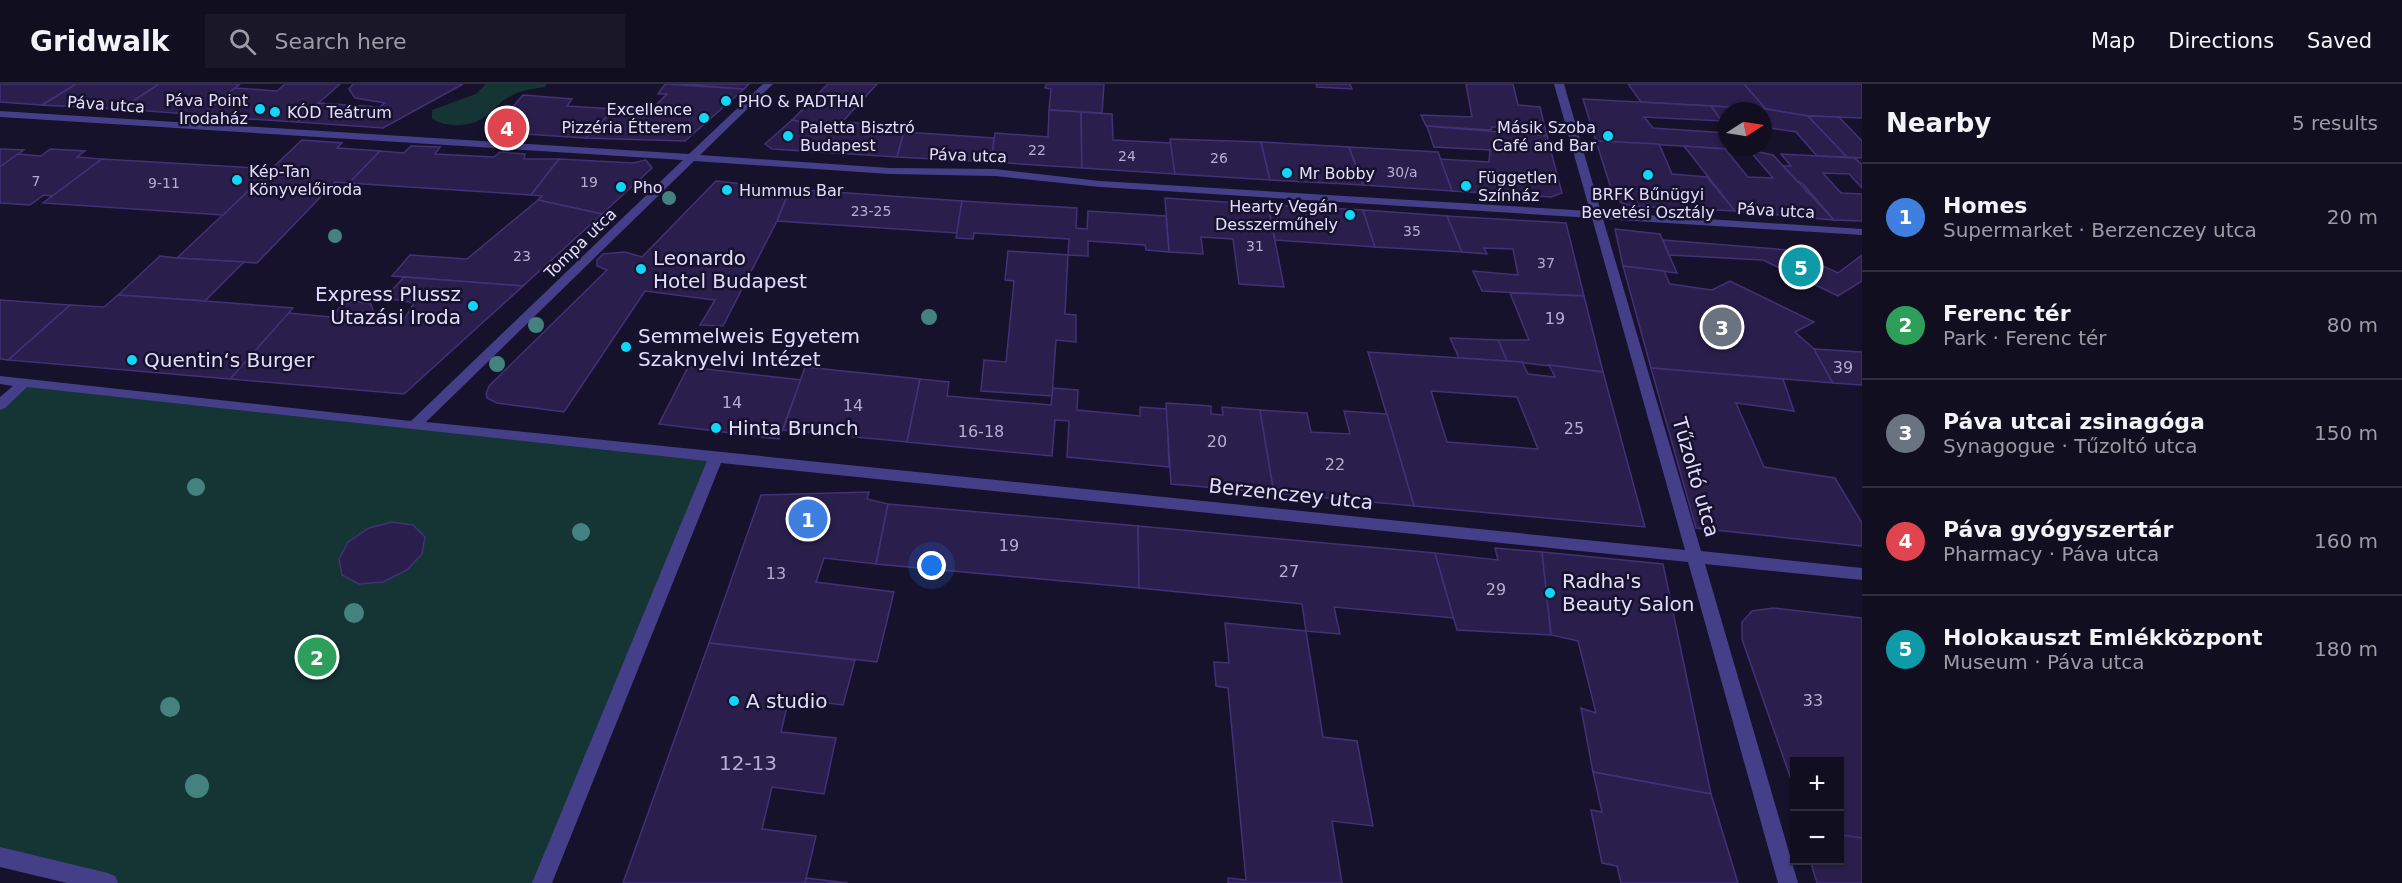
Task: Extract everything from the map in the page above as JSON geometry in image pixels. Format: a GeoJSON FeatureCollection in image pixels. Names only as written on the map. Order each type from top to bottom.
{"type":"FeatureCollection","features":[{"type":"Feature","properties":{"kind":"street","name":"Tompa utca"},"geometry":{"type":"LineString","coordinates":[[414,426],[768,84]]}},
{"type":"Feature","properties":{"kind":"street","name":"Tűzoltó utca"},"geometry":{"type":"LineString","coordinates":[[1559,84],[1788,883]]}},
{"type":"Feature","properties":{"kind":"street","name":"Páva utca"},"geometry":{"type":"LineString","coordinates":[[0,114],[315,132],[890,171],[956,169],[1039,175],[1100,184],[1862,232]]}},
{"type":"Feature","properties":{"kind":"street"},"geometry":{"type":"LineString","coordinates":[[0,380],[24,383]]}},
{"type":"Feature","properties":{"kind":"street","name":"Berzenczey utca"},"geometry":{"type":"LineString","coordinates":[[24,383],[414,426],[1695,555],[1862,574]]}},
{"type":"Feature","properties":{"kind":"street"},"geometry":{"type":"LineString","coordinates":[[0,405],[24,383]]}},
{"type":"Feature","properties":{"kind":"street"},"geometry":{"type":"LineString","coordinates":[[542,883],[716,457]]}},
{"type":"Feature","properties":{"kind":"street"},"geometry":{"type":"LineString","coordinates":[[0,857],[108,883]]}},
{"type":"Feature","properties":{"kind":"green space"},"geometry":{"type":"Polygon","coordinates":[[[486,84],[547,84],[545,87],[514,94],[502,101],[484,118],[469,124],[446,124],[432,119],[432,110],[476,94],[486,84]]]}},
{"type":"Feature","properties":{"kind":"green space"},"geometry":{"type":"Polygon","coordinates":[[[24,383],[716,457],[542,883],[108,883],[0,857],[0,405],[24,383]]]}},
{"type":"Feature","properties":{"kind":"building"},"geometry":{"type":"Polygon","coordinates":[[[0,84],[76,84],[42,105],[0,102],[0,84]]]}},
{"type":"Feature","properties":{"kind":"building"},"geometry":{"type":"Polygon","coordinates":[[[76,84],[159,84],[121,109],[42,105],[76,84]]]}},
{"type":"Feature","properties":{"kind":"building"},"geometry":{"type":"Polygon","coordinates":[[[159,84],[240,84],[200,115],[121,109],[159,84]]]}},
{"type":"Feature","properties":{"kind":"building","name":"Páva Point Irodaház"},"geometry":{"type":"Polygon","coordinates":[[[285,84],[340,84],[297,122],[200,116],[235,88],[277,91],[285,84]]]}},
{"type":"Feature","properties":{"kind":"building"},"geometry":{"type":"Polygon","coordinates":[[[353,84],[463,84],[383,128],[297,122],[319,103],[379,107],[385,103],[355,98],[349,89],[353,84]]]}},
{"type":"Feature","properties":{"kind":"building"},"geometry":{"type":"Polygon","coordinates":[[[665,84],[744,89],[685,141],[586,138],[614,109],[640,110],[643,106],[654,107],[667,94],[658,94],[665,84]]]}},
{"type":"Feature","properties":{"kind":"building"},"geometry":{"type":"Polygon","coordinates":[[[680,84],[749,84],[744,89],[680,84]]]}},
{"type":"Feature","properties":{"kind":"building"},"geometry":{"type":"Polygon","coordinates":[[[828,84],[877,84],[836,129],[792,120],[828,84]]]}},
{"type":"Feature","properties":{"kind":"building"},"geometry":{"type":"Polygon","coordinates":[[[1046,84],[1104,84],[1102,113],[1049,110],[1051,89],[1045,88],[1046,84]]]}},
{"type":"Feature","properties":{"kind":"building"},"geometry":{"type":"Polygon","coordinates":[[[1316,84],[1350,84],[1352,89],[1317,87],[1316,84]]]}},
{"type":"Feature","properties":{"kind":"building"},"geometry":{"type":"Polygon","coordinates":[[[1466,84],[1513,84],[1518,105],[1540,107],[1547,136],[1501,131],[1500,127],[1492,127],[1491,130],[1426,126],[1421,115],[1472,117],[1466,84]]]}},
{"type":"Feature","properties":{"kind":"building"},"geometry":{"type":"Polygon","coordinates":[[[1628,84],[1744,84],[1760,102],[1718,102],[1718,106],[1641,102],[1628,84]]]}},
{"type":"Feature","properties":{"kind":"building"},"geometry":{"type":"Polygon","coordinates":[[[1744,84],[1862,84],[1862,118],[1808,116],[1772,110],[1772,102],[1760,102],[1744,84]]]}},
{"type":"Feature","properties":{"kind":"building"},"geometry":{"type":"Polygon","coordinates":[[[523,95],[572,99],[567,106],[614,109],[586,138],[491,132],[523,95]]]}},
{"type":"Feature","properties":{"kind":"building"},"geometry":{"type":"Polygon","coordinates":[[[1583,99],[1711,106],[1718,116],[1718,121],[1644,117],[1653,128],[1718,132],[1718,148],[1596,141],[1583,99]]]}},
{"type":"Feature","properties":{"kind":"building"},"geometry":{"type":"Polygon","coordinates":[[[1711,106],[1718,106],[1718,116],[1711,106]]]}},
{"type":"Feature","properties":{"kind":"building"},"geometry":{"type":"Polygon","coordinates":[[[1049,110],[1081,112],[1082,168],[991,162],[995,133],[1048,137],[1049,110]]]}},
{"type":"Feature","properties":{"kind":"building"},"geometry":{"type":"Polygon","coordinates":[[[1772,110],[1808,116],[1847,157],[1817,156],[1796,132],[1772,128],[1772,110]]]}},
{"type":"Feature","properties":{"kind":"building"},"geometry":{"type":"Polygon","coordinates":[[[1081,112],[1112,114],[1113,140],[1171,143],[1175,174],[1082,168],[1081,112]]]}},
{"type":"Feature","properties":{"kind":"building"},"geometry":{"type":"Polygon","coordinates":[[[1808,116],[1839,117],[1862,141],[1862,158],[1847,157],[1808,116]]]}},
{"type":"Feature","properties":{"kind":"building"},"geometry":{"type":"Polygon","coordinates":[[[792,120],[846,131],[850,122],[877,125],[874,130],[886,131],[888,127],[905,128],[897,157],[772,149],[765,144],[792,120]]]}},
{"type":"Feature","properties":{"kind":"building"},"geometry":{"type":"Polygon","coordinates":[[[1427,126],[1547,136],[1562,193],[1551,197],[1452,191],[1440,159],[1489,162],[1490,150],[1434,147],[1427,126]]]}},
{"type":"Feature","properties":{"kind":"building"},"geometry":{"type":"Polygon","coordinates":[[[904,132],[994,138],[991,162],[897,157],[904,132]]]}},
{"type":"Feature","properties":{"kind":"building"},"geometry":{"type":"Polygon","coordinates":[[[1170,139],[1261,142],[1270,180],[1175,174],[1170,139]]]}},
{"type":"Feature","properties":{"kind":"building"},"geometry":{"type":"Polygon","coordinates":[[[302,140],[342,143],[337,148],[380,151],[349,183],[335,182],[257,263],[177,258],[302,140]]]}},
{"type":"Feature","properties":{"kind":"building","name":"BRFK Bűnügyi Bevetési Osztály"},"geometry":{"type":"Polygon","coordinates":[[[1596,141],[1659,144],[1672,174],[1707,177],[1735,211],[1632,206],[1622,203],[1614,198],[1596,141]]]}},
{"type":"Feature","properties":{"kind":"building"},"geometry":{"type":"Polygon","coordinates":[[[1261,142],[1349,147],[1363,185],[1270,180],[1261,142]]]}},
{"type":"Feature","properties":{"kind":"building"},"geometry":{"type":"Polygon","coordinates":[[[411,146],[440,147],[435,154],[494,157],[500,152],[525,154],[524,159],[559,159],[531,195],[349,183],[380,151],[404,153],[411,146]]]}},
{"type":"Feature","properties":{"kind":"building"},"geometry":{"type":"Polygon","coordinates":[[[1684,146],[1718,148],[1718,156],[1731,156],[1748,177],[1773,178],[1754,156],[1773,155],[1834,220],[1735,211],[1684,146]]]}},
{"type":"Feature","properties":{"kind":"building"},"geometry":{"type":"Polygon","coordinates":[[[1349,147],[1438,152],[1452,191],[1363,185],[1349,147]]]}},
{"type":"Feature","properties":{"kind":"building"},"geometry":{"type":"Polygon","coordinates":[[[0,149],[24,150],[0,167],[0,149]]]}},
{"type":"Feature","properties":{"kind":"building"},"geometry":{"type":"Polygon","coordinates":[[[50,149],[85,151],[77,157],[102,159],[53,196],[44,195],[30,205],[0,203],[0,167],[18,154],[41,156],[50,149]]]}},
{"type":"Feature","properties":{"kind":"building"},"geometry":{"type":"Polygon","coordinates":[[[1781,154],[1855,158],[1862,165],[1862,188],[1849,174],[1823,173],[1841,193],[1862,194],[1862,221],[1834,220],[1802,183],[1798,182],[1783,166],[1791,166],[1781,154]]]}},
{"type":"Feature","properties":{"kind":"building"},"geometry":{"type":"Polygon","coordinates":[[[102,159],[271,169],[223,215],[43,203],[102,159]]]}},
{"type":"Feature","properties":{"kind":"building"},"geometry":{"type":"Polygon","coordinates":[[[559,159],[633,163],[646,160],[652,168],[602,214],[538,200],[542,196],[531,195],[559,159]]]}},
{"type":"Feature","properties":{"kind":"building"},"geometry":{"type":"Polygon","coordinates":[[[716,181],[790,189],[777,221],[723,326],[700,325],[715,300],[645,291],[564,412],[497,403],[487,398],[489,386],[607,270],[597,266],[597,260],[603,254],[625,252],[642,257],[716,181]]]}},
{"type":"Feature","properties":{"kind":"building"},"geometry":{"type":"Polygon","coordinates":[[[790,189],[962,201],[957,233],[777,221],[790,189]]]}},
{"type":"Feature","properties":{"kind":"building"},"geometry":{"type":"Polygon","coordinates":[[[1165,198],[1268,205],[1284,287],[1239,284],[1233,239],[1201,237],[1203,254],[1169,252],[1165,198]]]}},
{"type":"Feature","properties":{"kind":"building"},"geometry":{"type":"Polygon","coordinates":[[[538,200],[602,214],[523,286],[392,276],[410,255],[467,259],[538,200]]]}},
{"type":"Feature","properties":{"kind":"building"},"geometry":{"type":"Polygon","coordinates":[[[962,201],[1077,208],[1076,228],[1087,229],[1088,211],[1166,216],[1169,252],[1146,250],[1145,245],[1088,241],[1088,256],[1068,255],[1069,239],[974,233],[973,239],[956,238],[962,201]]]}},
{"type":"Feature","properties":{"kind":"building"},"geometry":{"type":"Polygon","coordinates":[[[1268,205],[1363,210],[1375,247],[1275,240],[1268,205]]]}},
{"type":"Feature","properties":{"kind":"building"},"geometry":{"type":"Polygon","coordinates":[[[1363,210],[1447,216],[1462,252],[1375,247],[1363,210]]]}},
{"type":"Feature","properties":{"kind":"building"},"geometry":{"type":"Polygon","coordinates":[[[1447,216],[1566,223],[1584,296],[1482,291],[1473,271],[1518,275],[1513,249],[1484,248],[1487,254],[1462,252],[1447,216]]]}},
{"type":"Feature","properties":{"kind":"building"},"geometry":{"type":"Polygon","coordinates":[[[1615,229],[1660,234],[1677,273],[1623,266],[1615,229]]]}},
{"type":"Feature","properties":{"kind":"building"},"geometry":{"type":"Polygon","coordinates":[[[1663,240],[1788,250],[1838,273],[1862,255],[1862,281],[1838,296],[1763,260],[1669,255],[1663,240]]]}},
{"type":"Feature","properties":{"kind":"building"},"geometry":{"type":"Polygon","coordinates":[[[1008,251],[1068,255],[1065,314],[1076,315],[1076,342],[1056,340],[1052,396],[981,391],[984,360],[1006,362],[1014,281],[1005,280],[1008,251]]]}},
{"type":"Feature","properties":{"kind":"building"},"geometry":{"type":"Polygon","coordinates":[[[160,256],[244,262],[205,301],[118,295],[160,256]]]}},
{"type":"Feature","properties":{"kind":"building"},"geometry":{"type":"Polygon","coordinates":[[[1623,266],[1664,271],[1670,284],[1712,290],[1730,281],[1814,322],[1795,332],[1814,349],[1833,383],[1651,368],[1623,266]]]}},
{"type":"Feature","properties":{"kind":"building"},"geometry":{"type":"Polygon","coordinates":[[[404,277],[523,286],[404,394],[230,379],[288,313],[331,317],[342,305],[353,301],[371,304],[373,310],[365,319],[402,323],[414,303],[385,298],[404,277]]]}},
{"type":"Feature","properties":{"kind":"building"},"geometry":{"type":"Polygon","coordinates":[[[1510,293],[1584,296],[1603,372],[1507,361],[1498,340],[1529,340],[1510,293]]]}},
{"type":"Feature","properties":{"kind":"building"},"geometry":{"type":"Polygon","coordinates":[[[118,295],[293,308],[230,379],[8,360],[70,305],[104,307],[118,295]]]}},
{"type":"Feature","properties":{"kind":"building"},"geometry":{"type":"Polygon","coordinates":[[[0,300],[70,305],[8,360],[0,359],[0,300]]]}},
{"type":"Feature","properties":{"kind":"building"},"geometry":{"type":"Polygon","coordinates":[[[1450,338],[1498,340],[1507,361],[1459,358],[1450,338]]]}},
{"type":"Feature","properties":{"kind":"building"},"geometry":{"type":"Polygon","coordinates":[[[1814,349],[1862,352],[1862,385],[1833,383],[1814,349]]]}},
{"type":"Feature","properties":{"kind":"building"},"geometry":{"type":"Polygon","coordinates":[[[1368,352],[1522,362],[1528,374],[1555,377],[1549,365],[1603,372],[1645,527],[1414,506],[1368,352]],[[1431,391],[1447,442],[1538,449],[1517,397],[1431,391]]]}},
{"type":"Feature","properties":{"kind":"building"},"geometry":{"type":"Polygon","coordinates":[[[688,367],[801,380],[779,439],[659,424],[688,367]]]}},
{"type":"Feature","properties":{"kind":"building"},"geometry":{"type":"Polygon","coordinates":[[[805,367],[920,379],[907,442],[783,430],[805,367]]]}},
{"type":"Feature","properties":{"kind":"building"},"geometry":{"type":"Polygon","coordinates":[[[1651,368],[1783,379],[1794,411],[1736,403],[1764,467],[1835,478],[1862,523],[1862,546],[1696,528],[1651,368]]]}},
{"type":"Feature","properties":{"kind":"building"},"geometry":{"type":"Polygon","coordinates":[[[920,379],[949,382],[947,396],[1051,405],[1053,388],[1078,390],[1077,410],[1140,416],[1140,407],[1167,409],[1169,467],[1067,457],[1069,421],[1055,420],[1052,456],[907,442],[920,379]]]}},
{"type":"Feature","properties":{"kind":"building"},"geometry":{"type":"Polygon","coordinates":[[[1166,403],[1211,406],[1211,414],[1223,415],[1222,407],[1260,410],[1274,493],[1171,484],[1166,403]]]}},
{"type":"Feature","properties":{"kind":"building"},"geometry":{"type":"Polygon","coordinates":[[[1260,410],[1307,413],[1311,432],[1350,434],[1344,411],[1387,414],[1414,506],[1274,493],[1260,410]]]}},
{"type":"Feature","properties":{"kind":"building"},"geometry":{"type":"Polygon","coordinates":[[[869,492],[867,499],[888,504],[876,564],[824,558],[816,582],[894,592],[877,662],[709,643],[761,495],[869,492]]]}},
{"type":"Feature","properties":{"kind":"building"},"geometry":{"type":"Polygon","coordinates":[[[888,504],[1138,526],[1139,588],[876,564],[888,504]]]}},
{"type":"Feature","properties":{"kind":"building"},"geometry":{"type":"Polygon","coordinates":[[[392,522],[413,525],[425,537],[422,554],[407,570],[383,582],[359,584],[342,575],[339,559],[348,542],[369,528],[392,522]]]}},
{"type":"Feature","properties":{"kind":"building"},"geometry":{"type":"Polygon","coordinates":[[[1138,526],[1435,553],[1454,618],[1334,607],[1340,634],[1306,631],[1302,604],[1139,588],[1138,526]]]}},
{"type":"Feature","properties":{"kind":"building"},"geometry":{"type":"Polygon","coordinates":[[[1495,548],[1542,552],[1551,635],[1457,630],[1435,553],[1498,560],[1495,548]]]}},
{"type":"Feature","properties":{"kind":"building"},"geometry":{"type":"Polygon","coordinates":[[[1542,552],[1663,564],[1711,794],[1593,772],[1581,708],[1596,713],[1578,641],[1551,635],[1542,552]]]}},
{"type":"Feature","properties":{"kind":"building"},"geometry":{"type":"Polygon","coordinates":[[[1773,608],[1862,618],[1862,838],[1844,836],[1844,757],[1790,757],[1790,777],[1742,639],[1742,622],[1752,611],[1773,608]]]}},
{"type":"Feature","properties":{"kind":"building"},"geometry":{"type":"Polygon","coordinates":[[[1225,623],[1306,631],[1323,737],[1357,741],[1373,826],[1332,821],[1342,883],[1228,883],[1228,878],[1246,880],[1228,688],[1216,686],[1214,662],[1229,663],[1225,623]]]}},
{"type":"Feature","properties":{"kind":"building"},"geometry":{"type":"Polygon","coordinates":[[[709,643],[855,660],[843,705],[789,698],[781,732],[836,738],[824,794],[772,787],[762,829],[816,836],[805,883],[623,883],[709,643]]]}},
{"type":"Feature","properties":{"kind":"building"},"geometry":{"type":"Polygon","coordinates":[[[1593,772],[1711,794],[1738,883],[1621,883],[1617,866],[1602,863],[1591,810],[1602,812],[1593,772]]]}},
{"type":"Feature","properties":{"kind":"building"},"geometry":{"type":"Polygon","coordinates":[[[1844,836],[1862,838],[1862,883],[1817,883],[1812,865],[1844,865],[1844,836]]]}},
{"type":"Feature","properties":{"kind":"building"},"geometry":{"type":"Polygon","coordinates":[[[806,878],[848,883],[805,883],[806,878]]]}},
{"type":"Feature","properties":{"kind":"place","name":"PHO & PADTHAI"},"geometry":{"type":"Point","coordinates":[726,101]}},
{"type":"Feature","properties":{"kind":"place","name":"Páva Point Irodaház"},"geometry":{"type":"Point","coordinates":[260,109]}},
{"type":"Feature","properties":{"kind":"place","name":"KÓD Teátrum"},"geometry":{"type":"Point","coordinates":[275,112]}},
{"type":"Feature","properties":{"kind":"place","name":"Excellence Pizzéria Étterem"},"geometry":{"type":"Point","coordinates":[704,118]}},
{"type":"Feature","properties":{"kind":"place","name":"Páva gyógyszertár"},"geometry":{"type":"Point","coordinates":[507,128]}},
{"type":"Feature","properties":{"kind":"place","name":"Paletta Bisztró Budapest"},"geometry":{"type":"Point","coordinates":[788,136]}},
{"type":"Feature","properties":{"kind":"place","name":"Másik Szoba Café and Bar"},"geometry":{"type":"Point","coordinates":[1608,136]}},
{"type":"Feature","properties":{"kind":"place","name":"Mr Bobby"},"geometry":{"type":"Point","coordinates":[1287,173]}},
{"type":"Feature","properties":{"kind":"place","name":"BRFK Bűnügyi Bevetési Osztály"},"geometry":{"type":"Point","coordinates":[1648,175]}},
{"type":"Feature","properties":{"kind":"place","name":"Kép-Tan Könyvelőiroda"},"geometry":{"type":"Point","coordinates":[237,180]}},
{"type":"Feature","properties":{"kind":"place","name":"Független Színház"},"geometry":{"type":"Point","coordinates":[1466,186]}},
{"type":"Feature","properties":{"kind":"place","name":"Pho"},"geometry":{"type":"Point","coordinates":[621,187]}},
{"type":"Feature","properties":{"kind":"place","name":"Hummus Bar"},"geometry":{"type":"Point","coordinates":[727,190]}},
{"type":"Feature","properties":{"kind":"place","name":"Hearty Vegán Desszerműhely"},"geometry":{"type":"Point","coordinates":[1350,215]}},
{"type":"Feature","properties":{"kind":"place","name":"Holokauszt Emlékközpont"},"geometry":{"type":"Point","coordinates":[1801,267]}},
{"type":"Feature","properties":{"kind":"place","name":"Leonardo Hotel Budapest"},"geometry":{"type":"Point","coordinates":[641,269]}},
{"type":"Feature","properties":{"kind":"place","name":"Express Plussz Utazási Iroda"},"geometry":{"type":"Point","coordinates":[473,306]}},
{"type":"Feature","properties":{"kind":"place","name":"Páva utcai zsinagóga"},"geometry":{"type":"Point","coordinates":[1722,327]}},
{"type":"Feature","properties":{"kind":"place","name":"Semmelweis Egyetem Szaknyelvi Intézet"},"geometry":{"type":"Point","coordinates":[626,347]}},
{"type":"Feature","properties":{"kind":"place","name":"Quentin‘s Burger"},"geometry":{"type":"Point","coordinates":[132,360]}},
{"type":"Feature","properties":{"kind":"place","name":"Hinta Brunch"},"geometry":{"type":"Point","coordinates":[716,428]}},
{"type":"Feature","properties":{"kind":"place","name":"Homes"},"geometry":{"type":"Point","coordinates":[808,519]}},
{"type":"Feature","properties":{"kind":"place","name":"Radha's Beauty Salon"},"geometry":{"type":"Point","coordinates":[1550,593]}},
{"type":"Feature","properties":{"kind":"place","name":"Ferenc tér"},"geometry":{"type":"Point","coordinates":[317,657]}},
{"type":"Feature","properties":{"kind":"place","name":"A studio"},"geometry":{"type":"Point","coordinates":[734,701]}}]}
